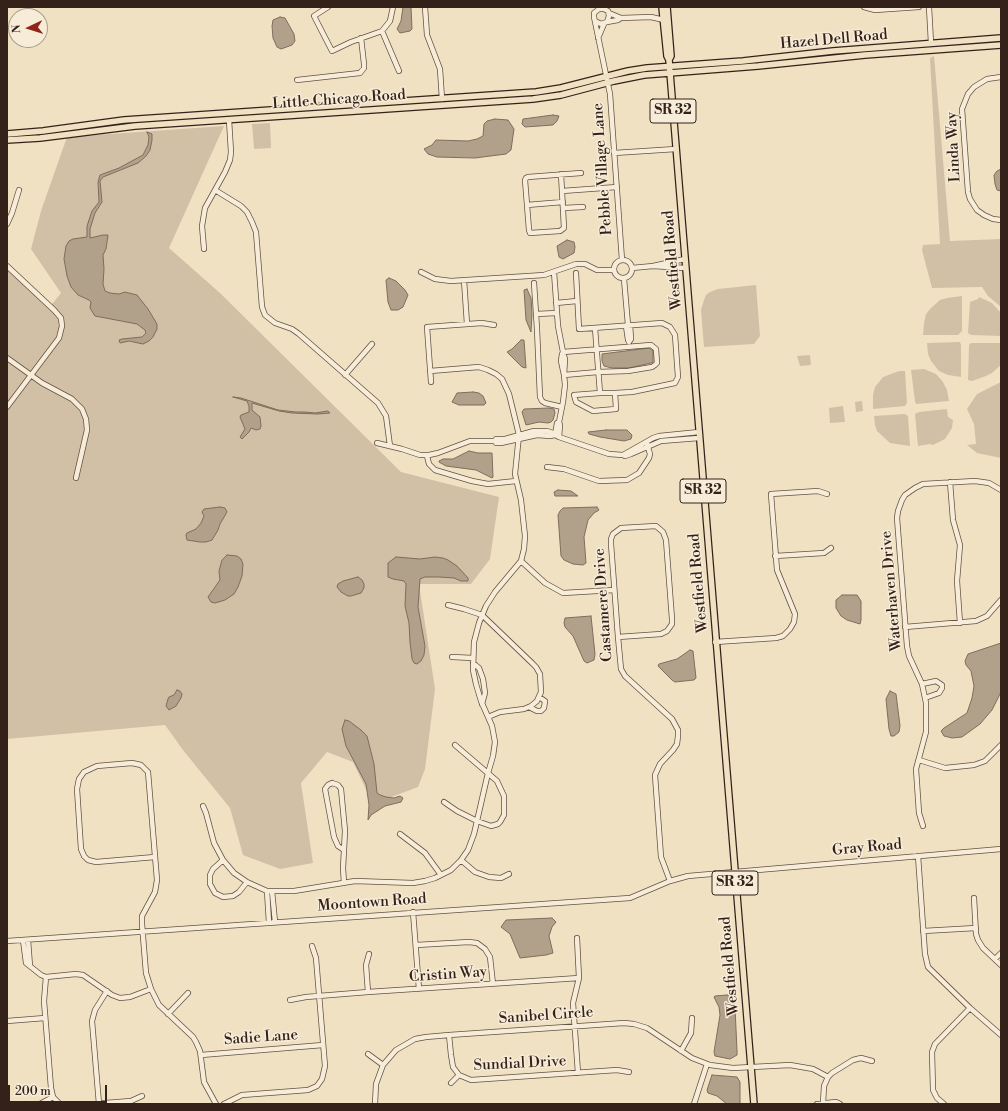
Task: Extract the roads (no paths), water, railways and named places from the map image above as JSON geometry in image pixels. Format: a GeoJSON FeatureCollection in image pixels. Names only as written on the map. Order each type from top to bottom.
{"type":"FeatureCollection","features":[{"type":"Feature","properties":{"kind":"main road","name":"Westfield Road"},"geometry":{"type":"LineString","coordinates":[[664,8],[666,56],[669,63],[670,73],[754,1104]]}},
{"type":"Feature","properties":{"kind":"main road","name":"Westfield Road"},"geometry":{"type":"LineString","coordinates":[[664,8],[671,56],[669,63]]}},
{"type":"Feature","properties":{"kind":"main road","name":"Hazel Dell Road"},"geometry":{"type":"LineString","coordinates":[[669,63],[782,57],[833,51],[1001,38]]}},
{"type":"Feature","properties":{"kind":"main road","name":"Hazel Dell Road"},"geometry":{"type":"LineString","coordinates":[[670,73],[865,55],[1001,45]]}},
{"type":"Feature","properties":{"kind":"main road"},"geometry":{"type":"LineString","coordinates":[[782,57],[783,63]]}},
{"type":"Feature","properties":{"kind":"main road","name":"Little Chicago Road"},"geometry":{"type":"LineString","coordinates":[[7,134],[43,131],[124,120],[540,92],[669,63]]}},
{"type":"Feature","properties":{"kind":"main road","name":"Little Chicago Road"},"geometry":{"type":"LineString","coordinates":[[7,140],[50,137],[121,128],[533,99],[561,95],[633,77],[670,73]]}},
{"type":"Feature","properties":{"kind":"street"},"geometry":{"type":"LineString","coordinates":[[328,7],[314,16],[332,51],[361,38],[382,31],[390,21],[393,7]]}},
{"type":"Feature","properties":{"kind":"street"},"geometry":{"type":"LineString","coordinates":[[425,7],[427,35],[440,69],[442,99]]}},
{"type":"Feature","properties":{"kind":"street"},"geometry":{"type":"LineString","coordinates":[[864,7],[874,10],[919,7]]}},
{"type":"Feature","properties":{"kind":"street"},"geometry":{"type":"LineString","coordinates":[[929,7],[931,43]]}},
{"type":"Feature","properties":{"kind":"street"},"geometry":{"type":"LineString","coordinates":[[621,18],[600,8],[594,15],[595,21],[599,24],[621,18],[651,17],[664,20]]}},
{"type":"Feature","properties":{"kind":"street"},"geometry":{"type":"LineString","coordinates":[[651,17],[664,8]]}},
{"type":"Feature","properties":{"kind":"street"},"geometry":{"type":"LineString","coordinates":[[598,38],[609,18],[608,11]]}},
{"type":"Feature","properties":{"kind":"street","name":"Pebble Village Lane"},"geometry":{"type":"LineString","coordinates":[[595,21],[608,83],[622,260]]}},
{"type":"Feature","properties":{"kind":"street"},"geometry":{"type":"LineString","coordinates":[[382,31],[399,71]]}},
{"type":"Feature","properties":{"kind":"street"},"geometry":{"type":"LineString","coordinates":[[297,80],[357,74],[362,71],[364,64],[361,38]]}},
{"type":"Feature","properties":{"kind":"street","name":"Linda Way"},"geometry":{"type":"LineString","coordinates":[[1001,77],[987,79],[974,86],[968,94],[962,109],[968,192],[970,199],[977,210],[984,215],[993,219],[1001,220]]}},
{"type":"Feature","properties":{"kind":"street"},"geometry":{"type":"LineString","coordinates":[[204,248],[202,226],[203,214],[207,203],[225,172],[230,160],[229,120]]}},
{"type":"Feature","properties":{"kind":"street"},"geometry":{"type":"LineString","coordinates":[[614,153],[676,149]]}},
{"type":"Feature","properties":{"kind":"street"},"geometry":{"type":"LineString","coordinates":[[561,174],[563,230],[530,232],[526,178],[561,174],[580,173]]}},
{"type":"Feature","properties":{"kind":"street"},"geometry":{"type":"LineString","coordinates":[[562,191],[617,187]]}},
{"type":"Feature","properties":{"kind":"street"},"geometry":{"type":"LineString","coordinates":[[7,224],[19,190]]}},
{"type":"Feature","properties":{"kind":"street"},"geometry":{"type":"LineString","coordinates":[[215,190],[241,206],[247,212],[252,222],[256,232],[262,307],[265,315],[275,323],[296,331],[378,403],[384,411],[388,421],[390,446]]}},
{"type":"Feature","properties":{"kind":"street"},"geometry":{"type":"LineString","coordinates":[[527,205],[562,202]]}},
{"type":"Feature","properties":{"kind":"street"},"geometry":{"type":"LineString","coordinates":[[563,208],[583,207]]}},
{"type":"Feature","properties":{"kind":"street"},"geometry":{"type":"LineString","coordinates":[[632,268],[653,266],[685,259]]}},
{"type":"Feature","properties":{"kind":"street"},"geometry":{"type":"LineString","coordinates":[[613,270],[615,264],[622,260],[628,261],[632,268],[630,275],[624,279]]}},
{"type":"Feature","properties":{"kind":"street"},"geometry":{"type":"LineString","coordinates":[[421,272],[440,280],[464,280],[544,275],[569,266],[582,264],[597,270],[613,270]]}},
{"type":"Feature","properties":{"kind":"street"},"geometry":{"type":"LineString","coordinates":[[7,266],[54,310],[62,322],[60,338],[7,407]]}},
{"type":"Feature","properties":{"kind":"street"},"geometry":{"type":"LineString","coordinates":[[653,266],[685,268]]}},
{"type":"Feature","properties":{"kind":"street"},"geometry":{"type":"LineString","coordinates":[[613,270],[617,276],[624,279]]}},
{"type":"Feature","properties":{"kind":"street"},"geometry":{"type":"LineString","coordinates":[[554,272],[557,313],[565,359],[564,395],[559,422],[557,423],[557,436]]}},
{"type":"Feature","properties":{"kind":"street"},"geometry":{"type":"LineString","coordinates":[[576,272],[579,329],[659,323],[670,326],[675,338],[678,377],[677,381],[672,384],[644,390],[574,395],[575,401],[578,404],[593,411],[616,409],[615,393]]}},
{"type":"Feature","properties":{"kind":"street"},"geometry":{"type":"LineString","coordinates":[[624,279],[628,340],[630,344]]}},
{"type":"Feature","properties":{"kind":"street"},"geometry":{"type":"LineString","coordinates":[[464,280],[467,324]]}},
{"type":"Feature","properties":{"kind":"street"},"geometry":{"type":"LineString","coordinates":[[534,283],[540,397],[545,403],[562,407]]}},
{"type":"Feature","properties":{"kind":"street"},"geometry":{"type":"LineString","coordinates":[[556,303],[577,301]]}},
{"type":"Feature","properties":{"kind":"street"},"geometry":{"type":"LineString","coordinates":[[536,314],[557,313]]}},
{"type":"Feature","properties":{"kind":"street"},"geometry":{"type":"LineString","coordinates":[[431,382],[427,327],[486,323],[494,325]]}},
{"type":"Feature","properties":{"kind":"street"},"geometry":{"type":"LineString","coordinates":[[595,328],[600,393]]}},
{"type":"Feature","properties":{"kind":"street"},"geometry":{"type":"LineString","coordinates":[[345,374],[372,344]]}},
{"type":"Feature","properties":{"kind":"street"},"geometry":{"type":"LineString","coordinates":[[563,352],[597,350],[630,344],[651,345],[656,349],[657,363],[656,366],[628,371],[564,375]]}},
{"type":"Feature","properties":{"kind":"street"},"geometry":{"type":"LineString","coordinates":[[7,358],[42,383],[75,401],[82,409],[85,416],[87,430],[76,478]]}},
{"type":"Feature","properties":{"kind":"street"},"geometry":{"type":"LineString","coordinates":[[203,806],[214,843],[223,860],[234,873],[247,882],[267,891],[294,891],[356,881],[413,883],[425,881],[451,870],[461,860],[471,844],[493,756],[495,742],[494,731],[482,704],[476,684],[473,660],[475,635],[482,615],[495,592],[520,561],[524,549],[525,536],[521,500],[516,481],[515,467],[519,437],[509,394],[502,379],[496,374],[479,367],[430,371]]}},
{"type":"Feature","properties":{"kind":"street"},"geometry":{"type":"LineString","coordinates":[[377,443],[427,456],[470,441],[495,441],[496,443],[501,443],[519,437],[536,435],[557,436],[609,454],[625,456],[661,441],[699,435]]}},
{"type":"Feature","properties":{"kind":"street"},"geometry":{"type":"LineString","coordinates":[[623,455],[645,442],[659,436],[699,435]]}},
{"type":"Feature","properties":{"kind":"street"},"geometry":{"type":"LineString","coordinates":[[547,467],[564,469],[599,481],[627,480],[636,476],[645,465],[650,454],[645,442]]}},
{"type":"Feature","properties":{"kind":"street"},"geometry":{"type":"LineString","coordinates":[[427,456],[429,464],[435,470],[472,481],[488,484],[516,481]]}},
{"type":"Feature","properties":{"kind":"street"},"geometry":{"type":"LineString","coordinates":[[960,623],[957,581],[960,545],[953,520],[950,482],[972,480],[983,481],[994,485],[1001,490]]}},
{"type":"Feature","properties":{"kind":"street","name":"Waterhaven Drive"},"geometry":{"type":"LineString","coordinates":[[923,826],[919,816],[916,769],[924,743],[926,726],[925,698],[922,684],[908,653],[897,518],[899,507],[905,495],[915,488],[923,484],[950,482]]}},
{"type":"Feature","properties":{"kind":"street"},"geometry":{"type":"LineString","coordinates":[[716,642],[778,638],[783,636],[790,629],[794,622],[795,614],[778,573],[771,494],[818,491],[827,494]]}},
{"type":"Feature","properties":{"kind":"street","name":"Castamere Drive"},"geometry":{"type":"LineString","coordinates":[[618,638],[656,635],[664,633],[670,628],[672,619],[666,540],[661,529],[654,526],[621,528],[613,534],[611,541],[614,590],[618,638],[621,669],[623,673],[672,720],[678,730],[677,744],[660,764],[655,776],[661,857],[670,881]]}},
{"type":"Feature","properties":{"kind":"street"},"geometry":{"type":"LineString","coordinates":[[776,556],[824,553],[831,548]]}},
{"type":"Feature","properties":{"kind":"street"},"geometry":{"type":"LineString","coordinates":[[520,561],[545,583],[563,593],[614,590]]}},
{"type":"Feature","properties":{"kind":"street"},"geometry":{"type":"LineString","coordinates":[[905,627],[972,622],[987,616],[1001,600]]}},
{"type":"Feature","properties":{"kind":"street"},"geometry":{"type":"LineString","coordinates":[[448,605],[464,608],[482,615],[536,667],[540,679],[541,689],[539,697],[534,704],[521,710],[500,712],[488,717]]}},
{"type":"Feature","properties":{"kind":"street"},"geometry":{"type":"LineString","coordinates":[[452,657],[473,660],[483,679],[485,694],[482,704]]}},
{"type":"Feature","properties":{"kind":"street"},"geometry":{"type":"LineString","coordinates":[[922,684],[936,680],[942,685],[939,693],[925,698]]}},
{"type":"Feature","properties":{"kind":"street"},"geometry":{"type":"LineString","coordinates":[[529,707],[537,711],[541,711],[544,708],[545,701],[539,697]]}},
{"type":"Feature","properties":{"kind":"street"},"geometry":{"type":"LineString","coordinates":[[444,802],[477,821],[488,825],[494,825],[500,822],[504,815],[504,801],[501,788],[497,781],[455,745]]}},
{"type":"Feature","properties":{"kind":"street"},"geometry":{"type":"LineString","coordinates":[[919,760],[945,768],[974,766],[985,761],[1001,745]]}},
{"type":"Feature","properties":{"kind":"street"},"geometry":{"type":"LineString","coordinates":[[155,857],[96,862],[86,858],[81,849],[77,789],[80,776],[86,770],[97,766],[132,763],[144,767],[148,772],[149,778],[155,857],[157,884],[155,892],[142,916],[145,967],[151,989],[159,1005],[193,1037],[198,1046],[201,1054],[204,1082],[216,1104]]}},
{"type":"Feature","properties":{"kind":"street"},"geometry":{"type":"LineString","coordinates":[[344,850],[338,846],[334,837],[325,789],[332,783],[338,785],[341,789],[346,831],[343,868],[344,883]]}},
{"type":"Feature","properties":{"kind":"street"},"geometry":{"type":"LineString","coordinates":[[400,834],[425,853],[434,863],[441,875]]}},
{"type":"Feature","properties":{"kind":"street","name":"Gray Road"},"geometry":{"type":"LineString","coordinates":[[734,873],[1001,849]]}},
{"type":"Feature","properties":{"kind":"street"},"geometry":{"type":"LineString","coordinates":[[918,856],[923,931],[926,962],[928,967],[970,1008],[1001,1035]]}},
{"type":"Feature","properties":{"kind":"street"},"geometry":{"type":"LineString","coordinates":[[223,860],[213,869],[210,875],[210,884],[215,892],[223,897],[233,896],[239,892],[247,882]]}},
{"type":"Feature","properties":{"kind":"street"},"geometry":{"type":"LineString","coordinates":[[461,860],[475,872],[489,877],[501,878],[509,874]]}},
{"type":"Feature","properties":{"kind":"street","name":"Moontown Road"},"geometry":{"type":"LineString","coordinates":[[7,942],[413,912],[630,898],[670,881],[688,876],[734,873]]}},
{"type":"Feature","properties":{"kind":"street"},"geometry":{"type":"LineString","coordinates":[[267,891],[269,923]]}},
{"type":"Feature","properties":{"kind":"street"},"geometry":{"type":"LineString","coordinates":[[272,891],[275,922]]}},
{"type":"Feature","properties":{"kind":"street"},"geometry":{"type":"LineString","coordinates":[[974,898],[976,928],[979,943],[1001,965]]}},
{"type":"Feature","properties":{"kind":"street"},"geometry":{"type":"LineString","coordinates":[[413,912],[419,989]]}},
{"type":"Feature","properties":{"kind":"street"},"geometry":{"type":"LineString","coordinates":[[923,931],[976,928]]}},
{"type":"Feature","properties":{"kind":"street"},"geometry":{"type":"LineString","coordinates":[[577,938],[579,978],[574,998],[578,1073]]}},
{"type":"Feature","properties":{"kind":"street"},"geometry":{"type":"LineString","coordinates":[[26,940],[30,966],[39,974],[46,977],[83,975],[117,997],[124,998],[134,996],[151,989]]}},
{"type":"Feature","properties":{"kind":"street"},"geometry":{"type":"LineString","coordinates":[[416,945],[469,942],[477,943],[486,949],[490,957],[493,984]]}},
{"type":"Feature","properties":{"kind":"street"},"geometry":{"type":"LineString","coordinates":[[224,1104],[242,1096],[305,1090],[314,1087],[322,1079],[325,1070],[316,955],[312,946]]}},
{"type":"Feature","properties":{"kind":"street"},"geometry":{"type":"LineString","coordinates":[[995,959],[1001,953]]}},
{"type":"Feature","properties":{"kind":"street"},"geometry":{"type":"LineString","coordinates":[[368,992],[366,965],[369,954]]}},
{"type":"Feature","properties":{"kind":"street"},"geometry":{"type":"LineString","coordinates":[[46,977],[44,996],[51,1088],[53,1097],[56,1102],[60,1104]]}},
{"type":"Feature","properties":{"kind":"street","name":"Cristin Way"},"geometry":{"type":"LineString","coordinates":[[290,1000],[368,992],[579,978]]}},
{"type":"Feature","properties":{"kind":"street"},"geometry":{"type":"LineString","coordinates":[[99,1104],[92,1021],[95,1010],[107,991]]}},
{"type":"Feature","properties":{"kind":"street"},"geometry":{"type":"LineString","coordinates":[[168,1014],[188,993]]}},
{"type":"Feature","properties":{"kind":"street"},"geometry":{"type":"LineString","coordinates":[[944,1104],[937,1098],[934,1090],[932,1052],[935,1044],[970,1008]]}},
{"type":"Feature","properties":{"kind":"street"},"geometry":{"type":"LineString","coordinates":[[7,1021],[45,1018]]}},
{"type":"Feature","properties":{"kind":"street"},"geometry":{"type":"LineString","coordinates":[[681,1051],[691,1033],[692,1018]]}},
{"type":"Feature","properties":{"kind":"street","name":"Sanibel Circle"},"geometry":{"type":"LineString","coordinates":[[375,1104],[376,1084],[383,1065],[396,1050],[410,1041],[426,1037],[624,1023],[647,1028],[692,1058],[706,1064],[725,1068],[790,1065],[813,1069],[828,1077]]}},
{"type":"Feature","properties":{"kind":"street","name":"Sundial Drive"},"geometry":{"type":"LineString","coordinates":[[450,1035],[451,1062],[459,1075],[467,1079],[475,1080],[617,1070],[629,1072]]}},
{"type":"Feature","properties":{"kind":"street","name":"Sadie Lane"},"geometry":{"type":"LineString","coordinates":[[201,1054],[323,1045]]}},
{"type":"Feature","properties":{"kind":"street"},"geometry":{"type":"LineString","coordinates":[[368,1054],[383,1065]]}},
{"type":"Feature","properties":{"kind":"street"},"geometry":{"type":"LineString","coordinates":[[824,1103],[824,1086],[828,1077],[836,1070],[853,1060],[861,1058],[872,1062]]}},
{"type":"Feature","properties":{"kind":"street"},"geometry":{"type":"LineString","coordinates":[[694,1104],[706,1064]]}},
{"type":"Feature","properties":{"kind":"street"},"geometry":{"type":"LineString","coordinates":[[451,1083],[459,1075]]}},
{"type":"Feature","properties":{"kind":"street"},"geometry":{"type":"LineString","coordinates":[[92,1104],[131,1101],[142,1096]]}},
{"type":"Feature","properties":{"kind":"street"},"geometry":{"type":"LineString","coordinates":[[40,1104],[53,1097]]}},
{"type":"Feature","properties":{"kind":"street"},"geometry":{"type":"LineString","coordinates":[[817,1104],[836,1102],[840,1104]]}}]}
